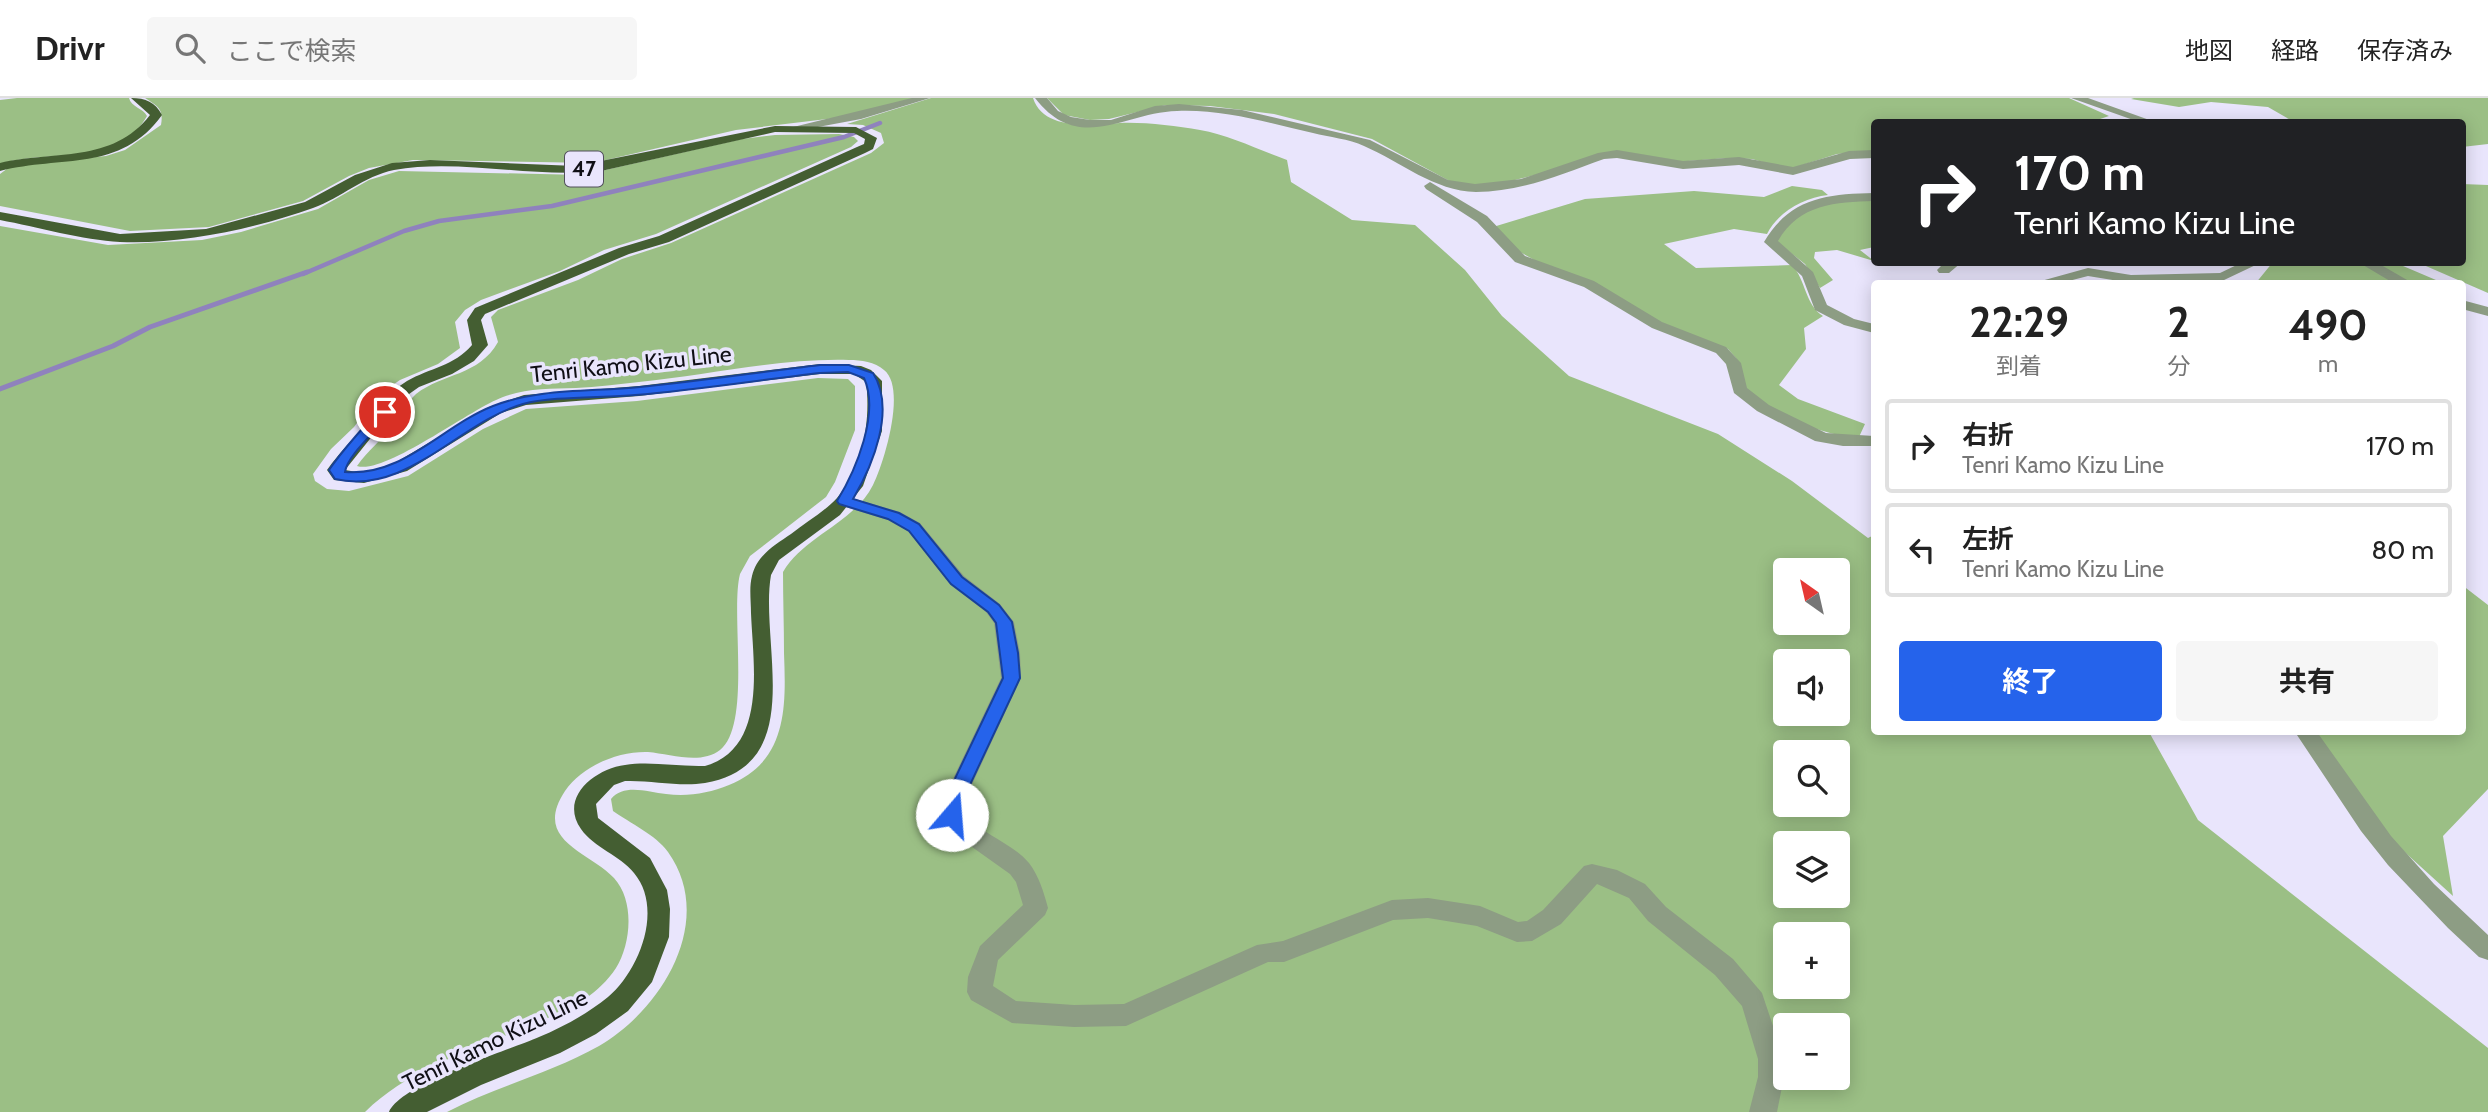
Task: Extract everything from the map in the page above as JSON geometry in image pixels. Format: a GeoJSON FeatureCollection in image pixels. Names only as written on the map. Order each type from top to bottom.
{"type":"FeatureCollection","features":[{"type":"Feature","properties":{"kind":"main road"},"geometry":{"type":"LineString","coordinates":[[0,167],[23,160],[94,155],[120,148],[151,125],[156,115],[153,109],[137,98]]}},
{"type":"Feature","properties":{"kind":"main road","name":"Tenri Kamo Kizu Line"},"geometry":{"type":"LineString","coordinates":[[0,216],[120,238],[206,233],[310,205],[359,178],[392,167],[430,164],[584,169],[739,135],[791,129],[856,130],[867,133],[872,140],[861,150],[701,223],[613,254],[569,275],[486,308],[474,320],[480,345],[476,352],[447,371],[413,384],[396,396],[373,428],[350,449],[336,470],[340,476],[357,479],[401,467],[495,410],[524,400],[639,391],[820,369],[849,369],[866,373],[874,381],[874,429],[855,483],[845,501],[776,553],[762,573],[762,709],[752,741],[742,757],[724,769],[697,777],[637,771],[621,773],[603,781],[586,800],[584,818],[589,826],[644,866],[657,898],[659,923],[643,973],[630,990],[588,1026],[447,1086],[403,1112]]}},
{"type":"Feature","properties":{"kind":"street"},"geometry":{"type":"LineString","coordinates":[[791,129],[857,117],[924,98]]}},
{"type":"Feature","properties":{"kind":"street"},"geometry":{"type":"LineString","coordinates":[[1041,98],[1054,113],[1068,120],[1090,123],[1112,123],[1155,109],[1219,109],[1366,142],[1445,183],[1475,188],[1523,183],[1602,156],[1617,154],[1683,165],[1739,161],[1793,171],[1849,155],[1871,154]]}},
{"type":"Feature","properties":{"kind":"street"},"geometry":{"type":"LineString","coordinates":[[2077,98],[2139,119]]}},
{"type":"Feature","properties":{"kind":"street"},"geometry":{"type":"LineString","coordinates":[[2116,119],[2133,117]]}},
{"type":"Feature","properties":{"kind":"street"},"geometry":{"type":"LineString","coordinates":[[1366,142],[1385,158],[1482,219],[1520,259],[1589,284],[1657,325],[1721,350],[1733,363],[1740,390],[1763,408],[1821,437],[1843,441],[1871,441]]}},
{"type":"Feature","properties":{"kind":"street"},"geometry":{"type":"LineString","coordinates":[[1849,155],[1871,162]]}},
{"type":"Feature","properties":{"kind":"street"},"geometry":{"type":"LineString","coordinates":[[1871,197],[1836,197],[1819,202],[1790,216],[1778,226],[1771,242],[1792,261],[1805,268],[1820,307],[1849,322],[1871,328]]}},
{"type":"Feature","properties":{"kind":"street"},"geometry":{"type":"LineString","coordinates":[[2069,266],[2131,279],[2222,277],[2246,266]]}},
{"type":"Feature","properties":{"kind":"street"},"geometry":{"type":"LineString","coordinates":[[2373,266],[2399,280]]}},
{"type":"Feature","properties":{"kind":"street"},"geometry":{"type":"LineString","coordinates":[[2054,280],[2088,272]]}},
{"type":"Feature","properties":{"kind":"street"},"geometry":{"type":"LineString","coordinates":[[2466,305],[2488,312]]}},
{"type":"Feature","properties":{"kind":"street"},"geometry":{"type":"LineString","coordinates":[[845,501],[894,516],[914,527],[957,580],[993,608],[1004,622],[1010,653],[1011,678],[959,789],[952,815],[962,831],[1018,868],[1028,881],[1036,908],[992,946],[982,962],[980,992],[995,1003],[1012,1012],[1074,1016],[1126,1015],[1266,952],[1284,951],[1392,910],[1428,908],[1480,916],[1517,932],[1532,931],[1552,917],[1592,873],[1617,880],[1637,891],[1657,914],[1724,967],[1753,1001],[1771,1059],[1771,1077],[1763,1112]]}},
{"type":"Feature","properties":{"kind":"street"},"geometry":{"type":"LineString","coordinates":[[2308,735],[2328,759],[2369,825],[2428,897],[2488,950]]}},
{"type":"Feature","properties":{"kind":"green space"},"geometry":{"type":"Polygon","coordinates":[[[129,98],[147,116],[135,132],[119,143],[101,150],[0,164],[0,100],[129,98]]]}},
{"type":"Feature","properties":{"kind":"green space"},"geometry":{"type":"Polygon","coordinates":[[[145,98],[917,98],[844,117],[736,130],[593,163],[413,160],[369,168],[303,201],[209,227],[130,231],[0,206],[0,174],[12,165],[106,156],[125,150],[161,125],[160,111],[145,98]]]}},
{"type":"Feature","properties":{"kind":"green space"},"geometry":{"type":"Polygon","coordinates":[[[931,98],[1033,98],[1047,116],[1070,124],[1150,124],[1222,135],[1287,160],[1291,182],[1352,220],[1415,225],[1465,270],[1502,316],[1569,376],[1718,434],[1792,481],[1868,538],[1871,536],[1871,735],[2151,735],[2198,820],[2488,1048],[2488,1112],[447,1112],[599,1046],[622,1030],[643,1010],[661,987],[675,961],[684,934],[687,906],[682,879],[663,846],[613,811],[611,799],[616,794],[629,790],[674,795],[706,792],[729,785],[748,775],[763,762],[773,747],[779,730],[785,693],[783,572],[803,549],[842,520],[865,498],[883,460],[894,408],[894,392],[891,379],[884,370],[858,360],[796,362],[584,388],[530,390],[488,404],[387,461],[370,466],[357,466],[416,394],[471,368],[490,353],[498,342],[491,317],[498,310],[578,280],[622,259],[671,243],[871,153],[884,143],[881,133],[863,125],[847,124],[931,98]]]}},
{"type":"Feature","properties":{"kind":"green space"},"geometry":{"type":"Polygon","coordinates":[[[1047,98],[2069,98],[2109,116],[2100,119],[1871,119],[1871,151],[1837,154],[1796,167],[1780,167],[1752,159],[1728,158],[1675,162],[1624,153],[1495,185],[1455,184],[1372,139],[1274,114],[1210,106],[1166,105],[1109,119],[1090,120],[1064,115],[1047,98]]]}},
{"type":"Feature","properties":{"kind":"green space"},"geometry":{"type":"Polygon","coordinates":[[[2488,98],[2488,144],[2466,147],[2466,119],[2289,119],[2268,107],[2211,102],[2179,107],[2131,99],[2488,98]]]}},
{"type":"Feature","properties":{"kind":"green space"},"geometry":{"type":"Polygon","coordinates":[[[839,134],[854,137],[858,141],[851,147],[656,234],[604,250],[560,271],[481,300],[465,310],[455,322],[460,348],[438,364],[400,380],[378,395],[313,474],[315,481],[327,489],[349,491],[408,476],[483,429],[526,409],[637,401],[818,378],[848,379],[855,386],[855,430],[835,482],[826,497],[750,556],[740,574],[737,614],[738,693],[730,737],[720,750],[704,757],[637,752],[613,757],[591,767],[572,782],[557,808],[555,822],[559,833],[614,878],[625,898],[628,923],[625,947],[608,979],[588,997],[565,1010],[422,1072],[402,1083],[365,1112],[0,1112],[0,226],[108,245],[202,240],[241,232],[318,209],[369,180],[399,171],[583,175],[742,139],[775,135],[839,134]]]}},
{"type":"Feature","properties":{"kind":"green space"},"geometry":{"type":"Polygon","coordinates":[[[2466,184],[2488,185],[2488,293],[2466,283],[2466,280],[2458,280],[2426,266],[2466,266],[2466,184]]]}},
{"type":"Feature","properties":{"kind":"green space"},"geometry":{"type":"Polygon","coordinates":[[[1792,186],[1822,190],[1828,195],[1809,199],[1792,207],[1778,219],[1767,234],[1734,229],[1664,244],[1696,268],[1792,265],[1813,306],[1823,316],[1804,328],[1806,349],[1779,385],[1798,399],[1865,424],[1859,437],[1828,433],[1774,409],[1747,393],[1736,358],[1728,349],[1660,322],[1538,262],[1520,252],[1493,227],[1585,199],[1694,191],[1764,197],[1792,186]]]}},
{"type":"Feature","properties":{"kind":"green space"},"geometry":{"type":"Polygon","coordinates":[[[1839,200],[1871,201],[1871,248],[1860,250],[1871,260],[1837,250],[1815,252],[1814,258],[1833,280],[1820,288],[1805,264],[1778,243],[1779,233],[1784,226],[1791,219],[1839,200]]]}},
{"type":"Feature","properties":{"kind":"green space"},"geometry":{"type":"Polygon","coordinates":[[[2270,266],[2403,266],[2436,280],[2258,280],[2270,266]]]}},
{"type":"Feature","properties":{"kind":"green space"},"geometry":{"type":"Polygon","coordinates":[[[2466,588],[2488,605],[2488,789],[2443,836],[2453,896],[2355,807],[2315,735],[2466,735],[2466,588]]]}},
{"type":"Feature","properties":{"kind":"waterway"},"geometry":{"type":"LineString","coordinates":[[303,274],[404,231],[439,221],[552,206],[844,137],[880,123]]}},
{"type":"Feature","properties":{"kind":"waterway"},"geometry":{"type":"LineString","coordinates":[[0,389],[113,346],[150,327],[307,272]]}},
{"type":"Feature","properties":{"kind":"route"},"geometry":{"type":"LineString","coordinates":[[385,412],[373,428],[350,449],[336,470],[340,476],[350,479],[364,478],[401,467],[495,410],[538,397],[639,391],[820,369],[849,369],[869,375],[875,388],[874,429],[855,483],[845,501],[894,516],[914,527],[957,580],[993,608],[1004,622],[1010,653],[1011,678],[1005,696],[991,719],[959,789],[952,815]]}}]}
